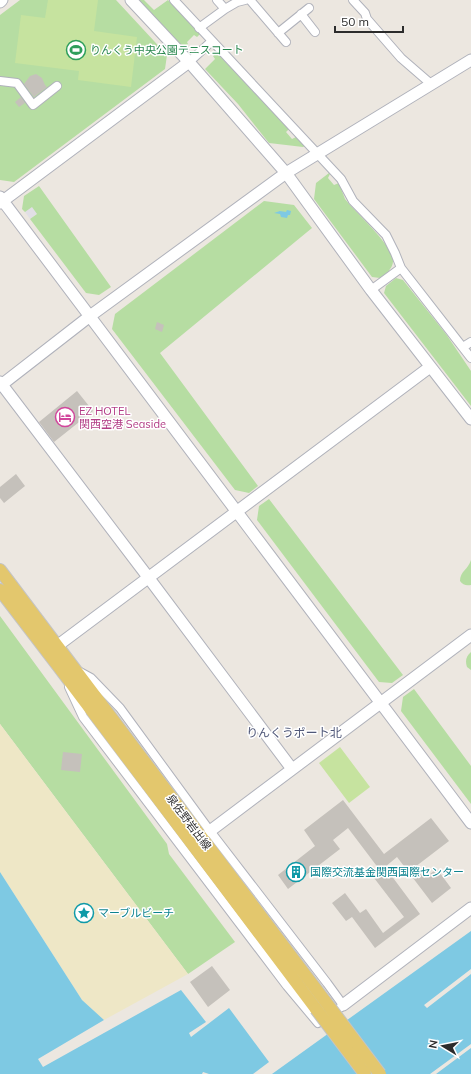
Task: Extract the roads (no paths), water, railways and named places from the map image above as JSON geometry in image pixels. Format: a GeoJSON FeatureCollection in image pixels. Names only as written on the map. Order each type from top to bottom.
{"type":"FeatureCollection","features":[{"type":"Feature","properties":{"kind":"main road","name":"泉佐野岩出線"},"geometry":{"type":"LineString","coordinates":[[0,570],[320,1005],[365,1074]]}},
{"type":"Feature","properties":{"kind":"main road","name":"泉佐野岩出線"},"geometry":{"type":"LineString","coordinates":[[0,590],[320,1005],[380,1074]]}},
{"type":"Feature","properties":{"kind":"street"},"geometry":{"type":"LineString","coordinates":[[131,0],[189,62],[286,173],[371,290],[471,420]]}},
{"type":"Feature","properties":{"kind":"street"},"geometry":{"type":"LineString","coordinates":[[174,0],[341,179],[353,201],[386,235],[402,268],[471,358]]}},
{"type":"Feature","properties":{"kind":"street"},"geometry":{"type":"LineString","coordinates":[[218,0],[224,9]]}},
{"type":"Feature","properties":{"kind":"street"},"geometry":{"type":"LineString","coordinates":[[199,28],[224,9],[237,2],[245,0]]}},
{"type":"Feature","properties":{"kind":"street"},"geometry":{"type":"LineString","coordinates":[[250,0],[286,42]]}},
{"type":"Feature","properties":{"kind":"street"},"geometry":{"type":"LineString","coordinates":[[353,0],[365,13],[367,19],[401,58],[431,84]]}},
{"type":"Feature","properties":{"kind":"street"},"geometry":{"type":"LineString","coordinates":[[278,33],[309,8]]}},
{"type":"Feature","properties":{"kind":"street"},"geometry":{"type":"LineString","coordinates":[[301,14],[315,32]]}},
{"type":"Feature","properties":{"kind":"street"},"geometry":{"type":"LineString","coordinates":[[212,41],[189,62],[1,200],[471,823]]}},
{"type":"Feature","properties":{"kind":"street"},"geometry":{"type":"LineString","coordinates":[[292,769],[1,384],[90,316],[286,173],[471,60]]}},
{"type":"Feature","properties":{"kind":"street"},"geometry":{"type":"LineString","coordinates":[[0,81],[16,83],[33,105],[57,86]]}},
{"type":"Feature","properties":{"kind":"street"},"geometry":{"type":"LineString","coordinates":[[371,290],[402,268]]}},
{"type":"Feature","properties":{"kind":"street"},"geometry":{"type":"LineString","coordinates":[[463,347],[471,342]]}},
{"type":"Feature","properties":{"kind":"street"},"geometry":{"type":"LineString","coordinates":[[57,646],[430,367]]}},
{"type":"Feature","properties":{"kind":"street"},"geometry":{"type":"LineString","coordinates":[[210,832],[471,635]]}},
{"type":"Feature","properties":{"kind":"street"},"geometry":{"type":"LineString","coordinates":[[59,667],[83,717],[287,986],[318,1023],[471,908]]}},
{"type":"Feature","properties":{"kind":"street"},"geometry":{"type":"LineString","coordinates":[[72,667],[91,678],[120,708],[210,832],[343,1005]]}},
{"type":"Feature","properties":{"kind":"water"},"geometry":{"type":"Polygon","coordinates":[[[287,210],[291,211],[287,218],[281,217],[280,214],[274,213],[280,211],[286,212],[287,210]]]}},
{"type":"Feature","properties":{"kind":"water"},"geometry":{"type":"Polygon","coordinates":[[[0,872],[82,1000],[104,1020],[38,1059],[43,1067],[181,990],[206,1022],[189,1033],[191,1037],[229,1008],[269,1062],[253,1074],[209,1074],[203,1072],[202,1074],[0,1074],[0,872]]]}},
{"type":"Feature","properties":{"kind":"water"},"geometry":{"type":"Polygon","coordinates":[[[471,931],[471,1074],[272,1074],[471,931]]]}},
{"type":"Feature","properties":{"kind":"place","name":"りんくう中央公園テニスコート"},"geometry":{"type":"Point","coordinates":[76,50]}},
{"type":"Feature","properties":{"kind":"place","name":"EZ HOTEL 関西空港 Seaside"},"geometry":{"type":"Point","coordinates":[65,417]}},
{"type":"Feature","properties":{"kind":"place","name":"国際交流基金関西国際センター"},"geometry":{"type":"Point","coordinates":[296,872]}},
{"type":"Feature","properties":{"kind":"place","name":"マーブルビーチ"},"geometry":{"type":"Point","coordinates":[84,913]}},
{"type":"Feature","properties":{"kind":"district","name":"りんくうポート北"},"geometry":{"type":"Point","coordinates":[294,733]}}]}
